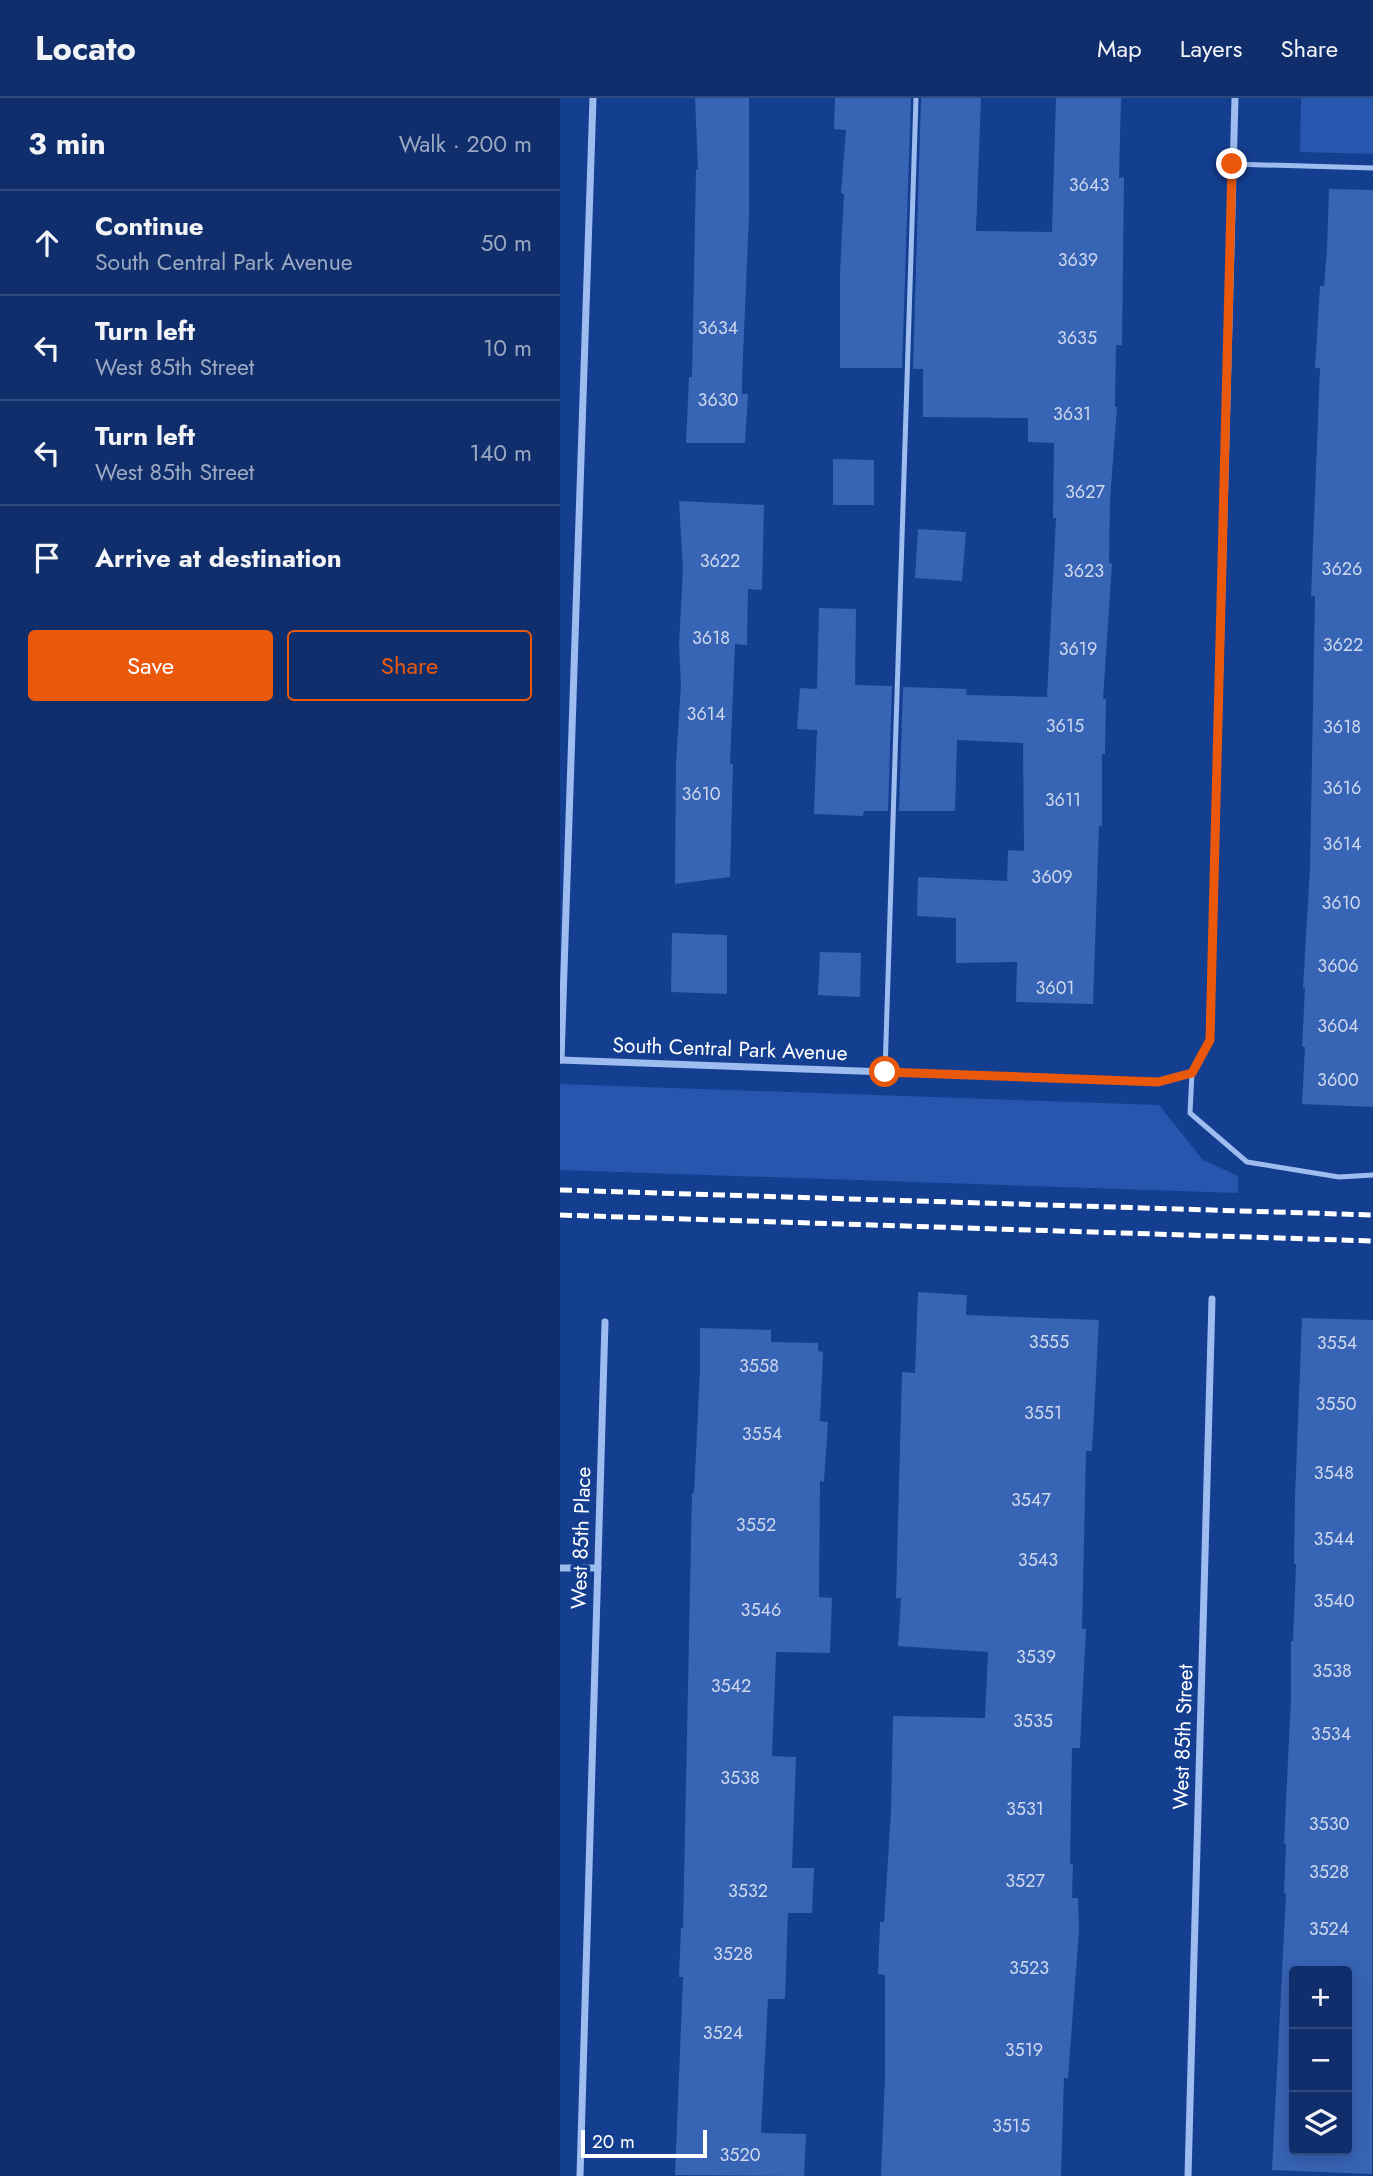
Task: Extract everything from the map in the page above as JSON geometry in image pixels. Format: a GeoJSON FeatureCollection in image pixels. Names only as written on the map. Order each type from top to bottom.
{"type":"FeatureCollection","features":[{"type":"Feature","properties":{"kind":"street"},"geometry":{"type":"LineString","coordinates":[[560,1059],[593,98]]}},
{"type":"Feature","properties":{"kind":"street"},"geometry":{"type":"LineString","coordinates":[[1192,1073],[1210,1040],[1235,98]]}},
{"type":"Feature","properties":{"kind":"street","name":"South Central Park Avenue"},"geometry":{"type":"LineString","coordinates":[[560,1059],[1158,1082],[1192,1073]]}},
{"type":"Feature","properties":{"kind":"street","name":"West 85th Street"},"geometry":{"type":"LineString","coordinates":[[1188,2176],[1212,1299]]}},
{"type":"Feature","properties":{"kind":"street","name":"West 85th Place"},"geometry":{"type":"LineString","coordinates":[[580,2176],[605,1322]]}},
{"type":"Feature","properties":{"kind":"street"},"geometry":{"type":"LineString","coordinates":[[560,1568],[598,1568]]}},
{"type":"Feature","properties":{"kind":"lane"},"geometry":{"type":"LineString","coordinates":[[885,1072],[916,98]]}},
{"type":"Feature","properties":{"kind":"lane"},"geometry":{"type":"LineString","coordinates":[[1232,164],[1373,168]]}},
{"type":"Feature","properties":{"kind":"lane"},"geometry":{"type":"LineString","coordinates":[[1192,1073],[1190,1113],[1247,1161],[1339,1177],[1373,1175]]}},
{"type":"Feature","properties":{"kind":"shaded area"},"geometry":{"type":"Polygon","coordinates":[[[1301,98],[1373,98],[1373,154],[1300,152],[1301,98]]]}},
{"type":"Feature","properties":{"kind":"shaded area"},"geometry":{"type":"Polygon","coordinates":[[[560,1084],[1159,1105],[1203,1160],[1238,1176],[1238,1193],[560,1170],[560,1084]]]}},
{"type":"Feature","properties":{"kind":"building"},"geometry":{"type":"Polygon","coordinates":[[[695,98],[749,98],[749,216],[742,379],[742,394],[748,394],[745,443],[686,443],[689,377],[692,377],[698,169],[695,98]]]}},
{"type":"Feature","properties":{"kind":"building"},"geometry":{"type":"Polygon","coordinates":[[[835,98],[911,98],[902,368],[840,368],[840,273],[844,194],[841,193],[846,130],[834,129],[835,98]]]}},
{"type":"Feature","properties":{"kind":"building"},"geometry":{"type":"Polygon","coordinates":[[[921,98],[981,98],[976,231],[1052,232],[1056,98],[1121,98],[1119,178],[1124,177],[1122,345],[1116,345],[1117,407],[1110,500],[1109,563],[1112,564],[1103,699],[1106,699],[1105,754],[1102,754],[1102,826],[1099,826],[1093,1004],[1016,1002],[1017,962],[956,963],[956,918],[917,916],[918,877],[1007,881],[1008,850],[1024,851],[1023,743],[957,740],[955,811],[899,811],[903,687],[967,689],[966,695],[1047,697],[1056,518],[1053,518],[1054,443],[1028,442],[1028,418],[923,417],[923,369],[913,369],[921,98]]]}},
{"type":"Feature","properties":{"kind":"building"},"geometry":{"type":"Polygon","coordinates":[[[1329,189],[1373,190],[1373,1107],[1302,1104],[1315,596],[1311,596],[1320,368],[1315,368],[1320,286],[1324,286],[1327,250],[1329,189]]]}},
{"type":"Feature","properties":{"kind":"building"},"geometry":{"type":"Polygon","coordinates":[[[833,459],[874,460],[874,505],[833,505],[833,459]]]}},
{"type":"Feature","properties":{"kind":"building"},"geometry":{"type":"Polygon","coordinates":[[[679,501],[764,505],[762,590],[748,589],[747,645],[735,644],[730,764],[733,764],[730,877],[675,884],[683,568],[679,501]]]}},
{"type":"Feature","properties":{"kind":"building"},"geometry":{"type":"Polygon","coordinates":[[[918,529],[966,532],[962,581],[915,578],[918,529]]]}},
{"type":"Feature","properties":{"kind":"building"},"geometry":{"type":"Polygon","coordinates":[[[819,608],[856,609],[855,685],[892,686],[888,811],[864,811],[863,816],[814,814],[817,730],[797,729],[800,688],[817,689],[819,608]]]}},
{"type":"Feature","properties":{"kind":"building"},"geometry":{"type":"Polygon","coordinates":[[[672,933],[727,935],[727,994],[671,992],[672,933]]]}},
{"type":"Feature","properties":{"kind":"building"},"geometry":{"type":"Polygon","coordinates":[[[820,952],[861,953],[860,997],[818,995],[820,952]]]}},
{"type":"Feature","properties":{"kind":"building"},"geometry":{"type":"Polygon","coordinates":[[[918,1292],[967,1295],[966,1315],[1099,1320],[1092,1451],[1086,1451],[1082,1629],[1086,1629],[1080,1748],[1072,1748],[1070,1864],[1073,1864],[1072,1898],[1078,1898],[1079,1930],[1068,2078],[1064,2078],[1061,2176],[881,2176],[885,1975],[878,1974],[880,1922],[884,1922],[891,1811],[893,1716],[985,1718],[988,1652],[898,1646],[901,1598],[896,1598],[902,1372],[915,1373],[918,1292]]]}},
{"type":"Feature","properties":{"kind":"building"},"geometry":{"type":"Polygon","coordinates":[[[1302,1318],[1373,1320],[1372,2174],[1272,2170],[1286,1893],[1284,1844],[1302,1318]]]}},
{"type":"Feature","properties":{"kind":"building"},"geometry":{"type":"Polygon","coordinates":[[[700,1328],[771,1330],[771,1342],[818,1343],[818,1351],[823,1352],[820,1421],[828,1422],[824,1482],[820,1481],[819,1597],[832,1598],[830,1653],[776,1652],[772,1756],[796,1757],[792,1868],[814,1868],[812,1913],[788,1913],[785,1999],[768,1999],[761,2133],[806,2134],[804,2176],[675,2175],[683,1977],[679,1977],[683,1928],[692,1493],[700,1328]]]}},
{"type":"Feature","properties":{"kind":"railway"},"geometry":{"type":"LineString","coordinates":[[560,1190],[1373,1215]]}},
{"type":"Feature","properties":{"kind":"railway"},"geometry":{"type":"LineString","coordinates":[[560,1215],[1373,1241]]}},
{"type":"Feature","properties":{"kind":"route"},"geometry":{"type":"LineString","coordinates":[[885,1072],[1158,1082],[1192,1073],[1210,1040],[1232,164]]}}]}
